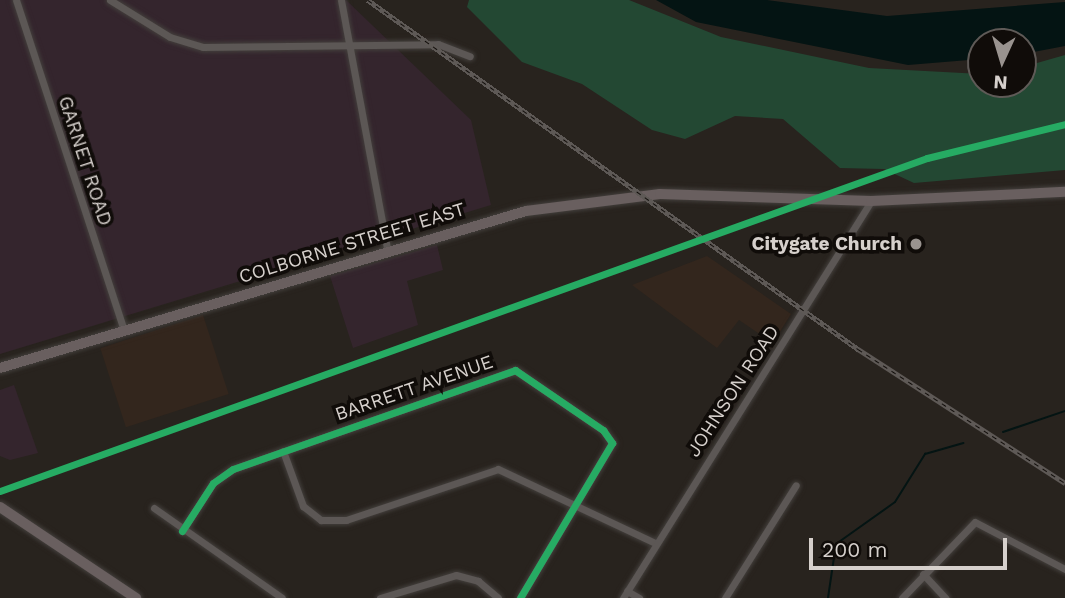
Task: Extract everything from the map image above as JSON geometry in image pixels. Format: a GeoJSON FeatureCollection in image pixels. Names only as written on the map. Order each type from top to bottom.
{"type":"FeatureCollection","features":[{"type":"Feature","properties":{"kind":"main road","name":"COLBORNE STREET EAST"},"geometry":{"type":"LineString","coordinates":[[0,368],[387,248],[526,211],[660,194],[871,201],[1065,192]]}},
{"type":"Feature","properties":{"kind":"main road"},"geometry":{"type":"LineString","coordinates":[[1,508],[136,598]]}},
{"type":"Feature","properties":{"kind":"street","name":"GARNET ROAD"},"geometry":{"type":"LineString","coordinates":[[16,0],[124,331]]}},
{"type":"Feature","properties":{"kind":"street"},"geometry":{"type":"LineString","coordinates":[[110,0],[170,37],[203,47],[438,44],[470,56]]}},
{"type":"Feature","properties":{"kind":"street"},"geometry":{"type":"LineString","coordinates":[[341,0],[387,248]]}},
{"type":"Feature","properties":{"kind":"street","name":"JOHNSON ROAD"},"geometry":{"type":"LineString","coordinates":[[625,594],[871,201]]}},
{"type":"Feature","properties":{"kind":"street","name":"BARRETT AVENUE"},"geometry":{"type":"LineString","coordinates":[[182,531],[218,478],[283,451],[515,370],[611,438],[608,457],[520,598]]}},
{"type":"Feature","properties":{"kind":"street"},"geometry":{"type":"LineString","coordinates":[[283,451],[303,506],[321,520],[346,520],[498,469],[655,543]]}},
{"type":"Feature","properties":{"kind":"street"},"geometry":{"type":"LineString","coordinates":[[725,598],[796,485]]}},
{"type":"Feature","properties":{"kind":"street"},"geometry":{"type":"LineString","coordinates":[[154,508],[182,531],[282,598]]}},
{"type":"Feature","properties":{"kind":"street"},"geometry":{"type":"LineString","coordinates":[[902,598],[975,522],[1065,569]]}},
{"type":"Feature","properties":{"kind":"street"},"geometry":{"type":"LineString","coordinates":[[923,574],[946,598]]}},
{"type":"Feature","properties":{"kind":"street"},"geometry":{"type":"LineString","coordinates":[[380,598],[456,575],[478,581],[498,598]]}},
{"type":"Feature","properties":{"kind":"street"},"geometry":{"type":"LineString","coordinates":[[625,594],[639,598]]}},
{"type":"Feature","properties":{"kind":"shaded area"},"geometry":{"type":"Polygon","coordinates":[[[0,0],[346,0],[471,120],[491,205],[0,354],[0,0]]]}},
{"type":"Feature","properties":{"kind":"shaded area"},"geometry":{"type":"Polygon","coordinates":[[[656,0],[767,0],[887,16],[1065,2],[1065,46],[1037,51],[1037,28],[967,28],[967,60],[908,65],[696,22],[656,0]]]}},
{"type":"Feature","properties":{"kind":"shaded area"},"geometry":{"type":"Polygon","coordinates":[[[437,245],[443,270],[407,281],[418,325],[353,348],[330,276],[437,245]]]}},
{"type":"Feature","properties":{"kind":"shaded area"},"geometry":{"type":"Polygon","coordinates":[[[707,256],[791,314],[773,343],[739,320],[717,348],[632,285],[707,256]]]}},
{"type":"Feature","properties":{"kind":"shaded area"},"geometry":{"type":"Polygon","coordinates":[[[203,315],[229,394],[126,427],[100,348],[203,315]]]}},
{"type":"Feature","properties":{"kind":"shaded area"},"geometry":{"type":"Polygon","coordinates":[[[14,385],[38,453],[10,460],[0,456],[0,390],[14,385]]]}},
{"type":"Feature","properties":{"kind":"green space"},"geometry":{"type":"Polygon","coordinates":[[[469,0],[629,0],[721,37],[869,68],[967,73],[967,98],[1037,98],[1037,63],[1065,55],[1065,170],[914,183],[884,169],[840,168],[783,119],[735,116],[685,139],[652,130],[582,84],[522,62],[467,7],[469,0]]]}},
{"type":"Feature","properties":{"kind":"waterway"},"geometry":{"type":"LineString","coordinates":[[1003,432],[1065,411]]}},
{"type":"Feature","properties":{"kind":"waterway"},"geometry":{"type":"LineString","coordinates":[[828,598],[836,544],[895,502],[925,454],[963,443]]}},
{"type":"Feature","properties":{"kind":"railway"},"geometry":{"type":"LineString","coordinates":[[368,0],[858,349],[1065,483]]}},
{"type":"Feature","properties":{"kind":"cycle path"},"geometry":{"type":"LineString","coordinates":[[0,491],[927,158],[1065,124]]}},
{"type":"Feature","properties":{"kind":"cycle path"},"geometry":{"type":"LineString","coordinates":[[182,531],[213,483],[233,469],[515,370],[603,430],[612,443],[520,598]]}},
{"type":"Feature","properties":{"kind":"place","name":"Citygate Church"},"geometry":{"type":"Point","coordinates":[916,244]}}]}
